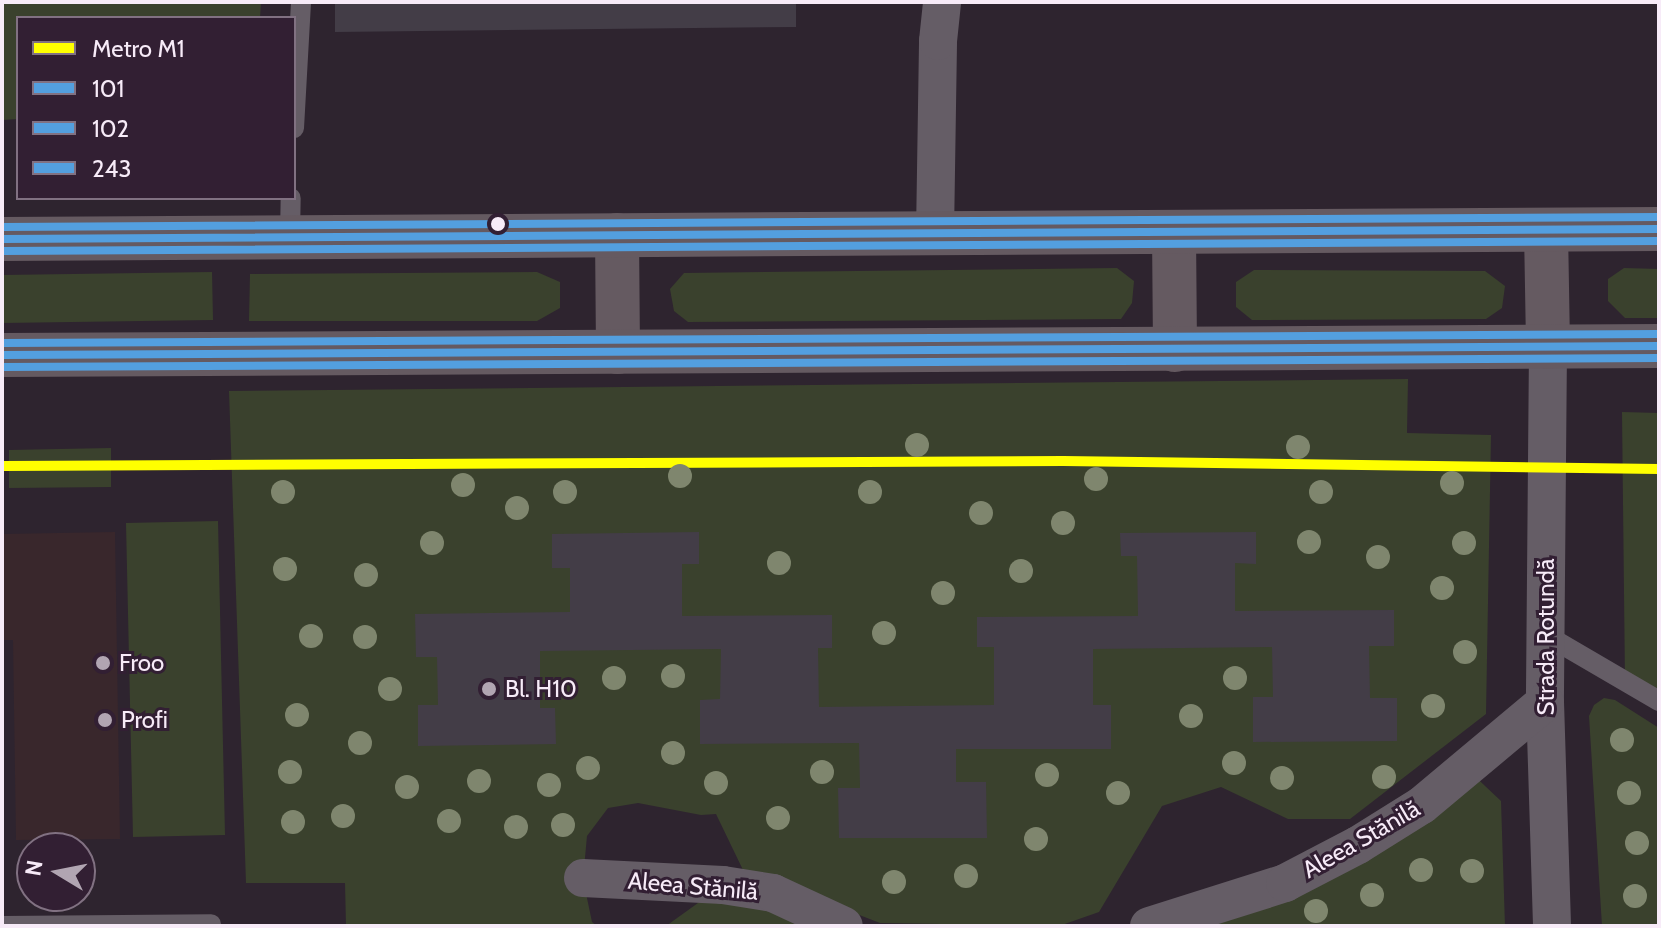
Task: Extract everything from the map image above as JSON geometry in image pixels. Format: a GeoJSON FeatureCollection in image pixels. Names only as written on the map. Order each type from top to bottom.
{"type":"FeatureCollection","features":[{"type":"Feature","properties":{"kind":"main road"},"geometry":{"type":"LineString","coordinates":[[2,239],[291,217],[617,235],[1659,229]]}},
{"type":"Feature","properties":{"kind":"main road"},"geometry":{"type":"LineString","coordinates":[[1546,230],[1548,347]]}},
{"type":"Feature","properties":{"kind":"main road"},"geometry":{"type":"LineString","coordinates":[[1174,232],[1175,350]]}},
{"type":"Feature","properties":{"kind":"main road"},"geometry":{"type":"LineString","coordinates":[[617,235],[618,352]]}},
{"type":"Feature","properties":{"kind":"main road"},"geometry":{"type":"LineString","coordinates":[[2,355],[1659,346]]}},
{"type":"Feature","properties":{"kind":"street"},"geometry":{"type":"LineString","coordinates":[[935,234],[942,2]]}},
{"type":"Feature","properties":{"kind":"street","name":"Strada Rotundă"},"geometry":{"type":"LineString","coordinates":[[1548,347],[1545,702],[1552,926]]}},
{"type":"Feature","properties":{"kind":"street","name":"Aleea Stănilă"},"geometry":{"type":"LineString","coordinates":[[1149,926],[1285,883],[1358,845],[1422,805],[1545,702]]}},
{"type":"Feature","properties":{"kind":"street","name":"Aleea Stănilă"},"geometry":{"type":"LineString","coordinates":[[583,878],[723,885],[773,893],[844,926]]}},
{"type":"Feature","properties":{"kind":"lane"},"geometry":{"type":"LineString","coordinates":[[296,92],[301,2]]}},
{"type":"Feature","properties":{"kind":"lane"},"geometry":{"type":"LineString","coordinates":[[1546,635],[1659,701]]}},
{"type":"Feature","properties":{"kind":"lane"},"geometry":{"type":"LineString","coordinates":[[2,926],[211,924]]}},
{"type":"Feature","properties":{"kind":"shaded area"},"geometry":{"type":"Polygon","coordinates":[[[115,532],[120,839],[96,839],[96,832],[16,832],[16,840],[13,640],[2,640],[2,534],[115,532]]]}},
{"type":"Feature","properties":{"kind":"green space"},"geometry":{"type":"Polygon","coordinates":[[[2,2],[261,2],[260,16],[16,16],[16,119],[2,120],[2,2]]]}},
{"type":"Feature","properties":{"kind":"green space"},"geometry":{"type":"Polygon","coordinates":[[[1117,268],[1134,281],[1132,303],[1121,319],[688,322],[674,311],[670,289],[684,273],[1117,268]]]}},
{"type":"Feature","properties":{"kind":"green space"},"geometry":{"type":"Polygon","coordinates":[[[1624,268],[1659,269],[1659,318],[1625,318],[1608,301],[1608,279],[1624,268]]]}},
{"type":"Feature","properties":{"kind":"green space"},"geometry":{"type":"Polygon","coordinates":[[[1254,270],[1485,271],[1505,286],[1502,308],[1486,319],[1252,320],[1236,307],[1236,282],[1254,270]]]}},
{"type":"Feature","properties":{"kind":"green space"},"geometry":{"type":"Polygon","coordinates":[[[212,272],[213,320],[2,323],[2,275],[212,272]]]}},
{"type":"Feature","properties":{"kind":"green space"},"geometry":{"type":"Polygon","coordinates":[[[537,272],[560,282],[560,308],[537,321],[249,321],[250,274],[537,272]]]}},
{"type":"Feature","properties":{"kind":"green space"},"geometry":{"type":"Polygon","coordinates":[[[1408,379],[1407,433],[1491,435],[1486,714],[1350,819],[1288,819],[1221,787],[1162,806],[1099,912],[1059,926],[880,923],[743,870],[716,814],[701,815],[638,803],[608,808],[587,836],[583,879],[592,922],[597,926],[346,926],[345,883],[246,883],[229,391],[1408,379]]]}},
{"type":"Feature","properties":{"kind":"green space"},"geometry":{"type":"Polygon","coordinates":[[[1622,412],[1659,413],[1659,701],[1625,681],[1622,412]]]}},
{"type":"Feature","properties":{"kind":"green space"},"geometry":{"type":"Polygon","coordinates":[[[111,448],[111,487],[9,488],[9,450],[111,448]]]}},
{"type":"Feature","properties":{"kind":"green space"},"geometry":{"type":"Polygon","coordinates":[[[218,521],[225,835],[133,837],[126,523],[218,521]]]}},
{"type":"Feature","properties":{"kind":"green space"},"geometry":{"type":"Polygon","coordinates":[[[1604,698],[1615,700],[1659,728],[1659,926],[1602,926],[1589,716],[1594,705],[1604,698]]]}},
{"type":"Feature","properties":{"kind":"green space"},"geometry":{"type":"Polygon","coordinates":[[[1466,768],[1501,801],[1505,926],[1148,926],[1226,903],[1466,768]]]}},
{"type":"Feature","properties":{"kind":"green space"},"geometry":{"type":"Polygon","coordinates":[[[723,885],[844,926],[666,926],[723,885]]]}},
{"type":"Feature","properties":{"kind":"building"},"geometry":{"type":"Polygon","coordinates":[[[335,2],[796,2],[796,27],[335,32],[335,2]]]}},
{"type":"Feature","properties":{"kind":"building","name":"Bl. H10"},"geometry":{"type":"Polygon","coordinates":[[[699,532],[699,564],[682,564],[682,616],[832,615],[832,648],[818,648],[819,707],[994,705],[994,647],[977,647],[977,617],[1138,616],[1137,556],[1121,556],[1120,533],[1256,532],[1256,564],[1235,563],[1235,611],[1394,610],[1394,646],[1369,646],[1370,698],[1397,698],[1397,741],[1253,742],[1253,697],[1273,697],[1272,647],[1093,649],[1093,705],[1111,705],[1111,749],[956,749],[956,782],[986,782],[987,838],[839,838],[838,788],[860,788],[859,743],[700,744],[700,700],[720,699],[721,649],[540,651],[540,708],[555,708],[556,744],[418,746],[418,705],[438,705],[437,657],[416,657],[415,614],[570,612],[570,568],[552,568],[552,534],[699,532]]]}},
{"type":"Feature","properties":{"kind":"metro line","name":"M1"},"geometry":{"type":"LineString","coordinates":[[2,466],[1063,461],[1659,469]]}},
{"type":"Feature","properties":{"kind":"transit line","name":"243"},"geometry":{"type":"LineString","coordinates":[[2,227],[1659,217]]}},
{"type":"Feature","properties":{"kind":"transit line","name":"101"},"geometry":{"type":"LineString","coordinates":[[2,239],[1659,229]]}},
{"type":"Feature","properties":{"kind":"transit line","name":"102"},"geometry":{"type":"LineString","coordinates":[[2,251],[1659,241]]}},
{"type":"Feature","properties":{"kind":"transit line","name":"243"},"geometry":{"type":"LineString","coordinates":[[2,343],[1659,334]]}},
{"type":"Feature","properties":{"kind":"transit line","name":"101"},"geometry":{"type":"LineString","coordinates":[[2,355],[1659,346]]}},
{"type":"Feature","properties":{"kind":"transit line","name":"102"},"geometry":{"type":"LineString","coordinates":[[2,367],[1659,358]]}},
{"type":"Feature","properties":{"kind":"place","name":"Froo"},"geometry":{"type":"Point","coordinates":[103,663]}},
{"type":"Feature","properties":{"kind":"place","name":"Bl. H10"},"geometry":{"type":"Point","coordinates":[489,689]}},
{"type":"Feature","properties":{"kind":"place","name":"Profi"},"geometry":{"type":"Point","coordinates":[105,720]}}]}
